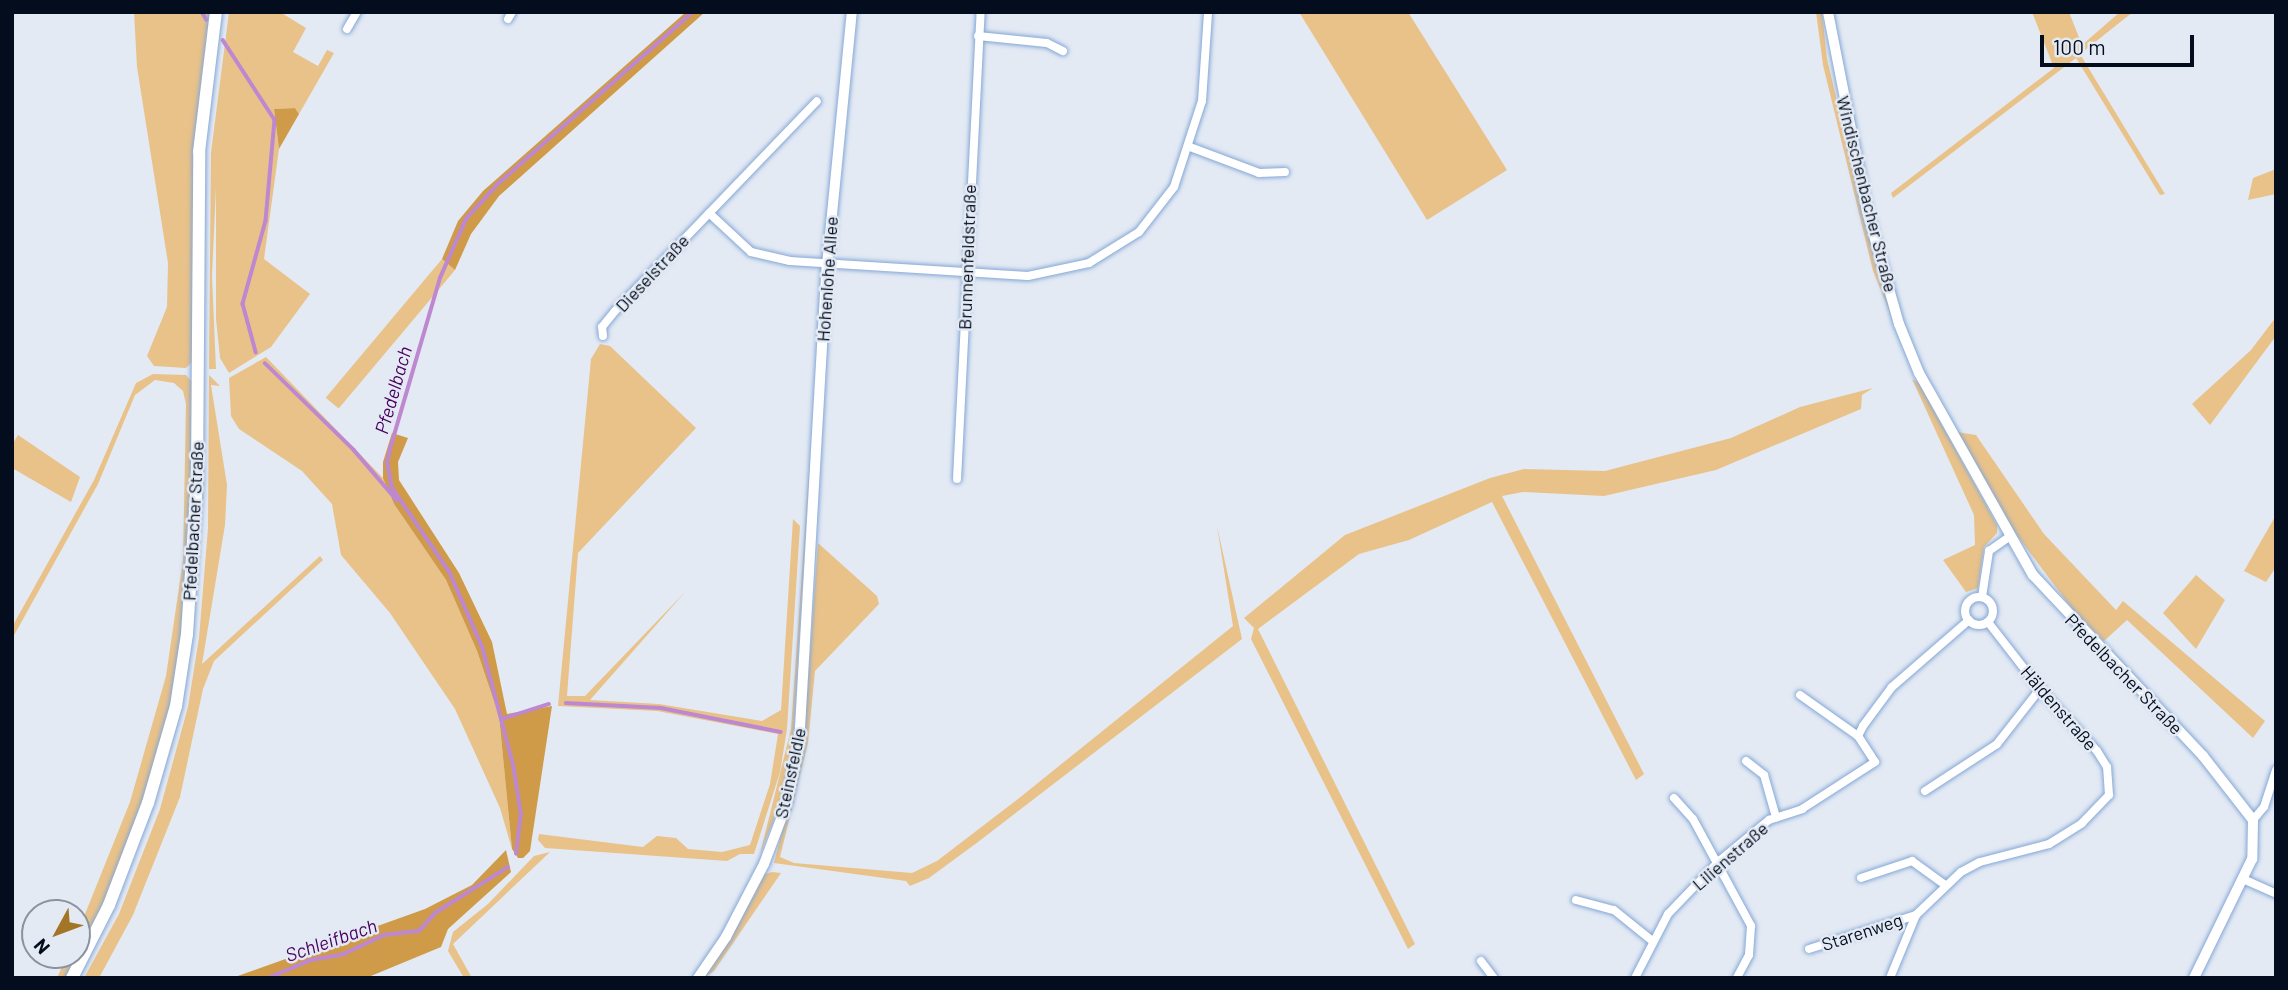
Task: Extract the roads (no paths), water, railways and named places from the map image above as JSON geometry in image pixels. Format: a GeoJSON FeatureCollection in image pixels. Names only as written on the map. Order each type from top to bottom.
{"type":"FeatureCollection","features":[{"type":"Feature","properties":{"kind":"main road","name":"Pfedelbacher Straße"},"geometry":{"type":"LineString","coordinates":[[72,978],[109,905],[148,803],[176,706],[187,634],[197,479],[199,152],[210,43],[216,12]]}},
{"type":"Feature","properties":{"kind":"street"},"geometry":{"type":"LineString","coordinates":[[347,29],[357,12]]}},
{"type":"Feature","properties":{"kind":"street","name":"Hohenlohe Allee"},"geometry":{"type":"LineString","coordinates":[[811,547],[827,265],[852,12]]}},
{"type":"Feature","properties":{"kind":"street","name":"Brunnenfeldstraße"},"geometry":{"type":"LineString","coordinates":[[957,479],[981,12]]}},
{"type":"Feature","properties":{"kind":"street"},"geometry":{"type":"LineString","coordinates":[[709,213],[751,252],[827,265],[1028,276],[1066,271],[1120,247],[1158,212],[1190,147],[1202,101],[1208,12]]}},
{"type":"Feature","properties":{"kind":"street","name":"Windischenbacher Straße"},"geometry":{"type":"LineString","coordinates":[[1828,12],[1867,211],[1899,324],[1919,373]]}},
{"type":"Feature","properties":{"kind":"street"},"geometry":{"type":"LineString","coordinates":[[978,36],[1047,43],[1063,51]]}},
{"type":"Feature","properties":{"kind":"street","name":"Dieselstraße"},"geometry":{"type":"LineString","coordinates":[[603,336],[602,327],[615,311],[817,101]]}},
{"type":"Feature","properties":{"kind":"street"},"geometry":{"type":"LineString","coordinates":[[1190,147],[1259,173],[1285,172]]}},
{"type":"Feature","properties":{"kind":"street","name":"Pfedelbacher Straße"},"geometry":{"type":"LineString","coordinates":[[1919,373],[2009,537],[2060,607],[2203,756],[2253,820]]}},
{"type":"Feature","properties":{"kind":"street"},"geometry":{"type":"LineString","coordinates":[[1982,597],[1989,551],[2009,537]]}},
{"type":"Feature","properties":{"kind":"street","name":"Steinsfeldle"},"geometry":{"type":"LineString","coordinates":[[698,978],[749,898],[787,803],[803,695],[811,547]]}},
{"type":"Feature","properties":{"kind":"street"},"geometry":{"type":"LineString","coordinates":[[1969,620],[1967,605],[1982,597]]}},
{"type":"Feature","properties":{"kind":"street"},"geometry":{"type":"LineString","coordinates":[[1969,620],[1978,625],[1988,622],[1993,608],[1982,597]]}},
{"type":"Feature","properties":{"kind":"street"},"geometry":{"type":"LineString","coordinates":[[1800,695],[1858,736],[1892,687],[1969,620]]}},
{"type":"Feature","properties":{"kind":"street","name":"Häldenstraße"},"geometry":{"type":"LineString","coordinates":[[1890,978],[1916,915],[1945,885],[1980,862],[2058,839],[2101,808],[2109,795],[2107,767],[2097,751],[2040,689],[1988,622]]}},
{"type":"Feature","properties":{"kind":"street"},"geometry":{"type":"LineString","coordinates":[[1925,791],[1997,744],[2040,689]]}},
{"type":"Feature","properties":{"kind":"street","name":"Lilienstraße"},"geometry":{"type":"LineString","coordinates":[[1635,978],[1651,940],[1668,914],[1719,861],[1776,817],[1802,809],[1875,762],[1858,736]]}},
{"type":"Feature","properties":{"kind":"street"},"geometry":{"type":"LineString","coordinates":[[1746,761],[1764,775],[1776,817]]}},
{"type":"Feature","properties":{"kind":"street"},"geometry":{"type":"LineString","coordinates":[[2194,978],[2252,859],[2253,820],[2264,807],[2276,770]]}},
{"type":"Feature","properties":{"kind":"street"},"geometry":{"type":"LineString","coordinates":[[1674,798],[1693,819],[1719,861],[1751,926],[1748,955],[1737,978]]}},
{"type":"Feature","properties":{"kind":"street"},"geometry":{"type":"LineString","coordinates":[[1861,878],[1912,861],[1945,885]]}},
{"type":"Feature","properties":{"kind":"street"},"geometry":{"type":"LineString","coordinates":[[2243,879],[2276,894]]}},
{"type":"Feature","properties":{"kind":"street"},"geometry":{"type":"LineString","coordinates":[[1576,900],[1614,911],[1651,940]]}},
{"type":"Feature","properties":{"kind":"street","name":"Starenweg"},"geometry":{"type":"LineString","coordinates":[[1809,949],[1916,915]]}},
{"type":"Feature","properties":{"kind":"street"},"geometry":{"type":"LineString","coordinates":[[1482,961],[1494,978]]}},
{"type":"Feature","properties":{"kind":"waterway"},"geometry":{"type":"LineString","coordinates":[[202,12],[207,20]]}},
{"type":"Feature","properties":{"kind":"waterway","name":"Pfedelbach"},"geometry":{"type":"LineString","coordinates":[[516,854],[521,815],[513,765],[482,647],[449,572],[392,488],[387,463],[440,278],[466,219],[499,183],[693,12]]}},
{"type":"Feature","properties":{"kind":"waterway"},"geometry":{"type":"LineString","coordinates":[[223,40],[275,120],[266,221],[243,304],[256,352]]}},
{"type":"Feature","properties":{"kind":"waterway"},"geometry":{"type":"LineString","coordinates":[[265,363],[354,450],[397,500]]}},
{"type":"Feature","properties":{"kind":"waterway"},"geometry":{"type":"LineString","coordinates":[[566,703],[661,708],[781,732]]}},
{"type":"Feature","properties":{"kind":"waterway"},"geometry":{"type":"LineString","coordinates":[[502,719],[549,704]]}},
{"type":"Feature","properties":{"kind":"waterway","name":"Schleifbach"},"geometry":{"type":"LineString","coordinates":[[268,978],[311,960],[344,954],[384,935],[419,931],[435,913],[508,867]]}}]}
